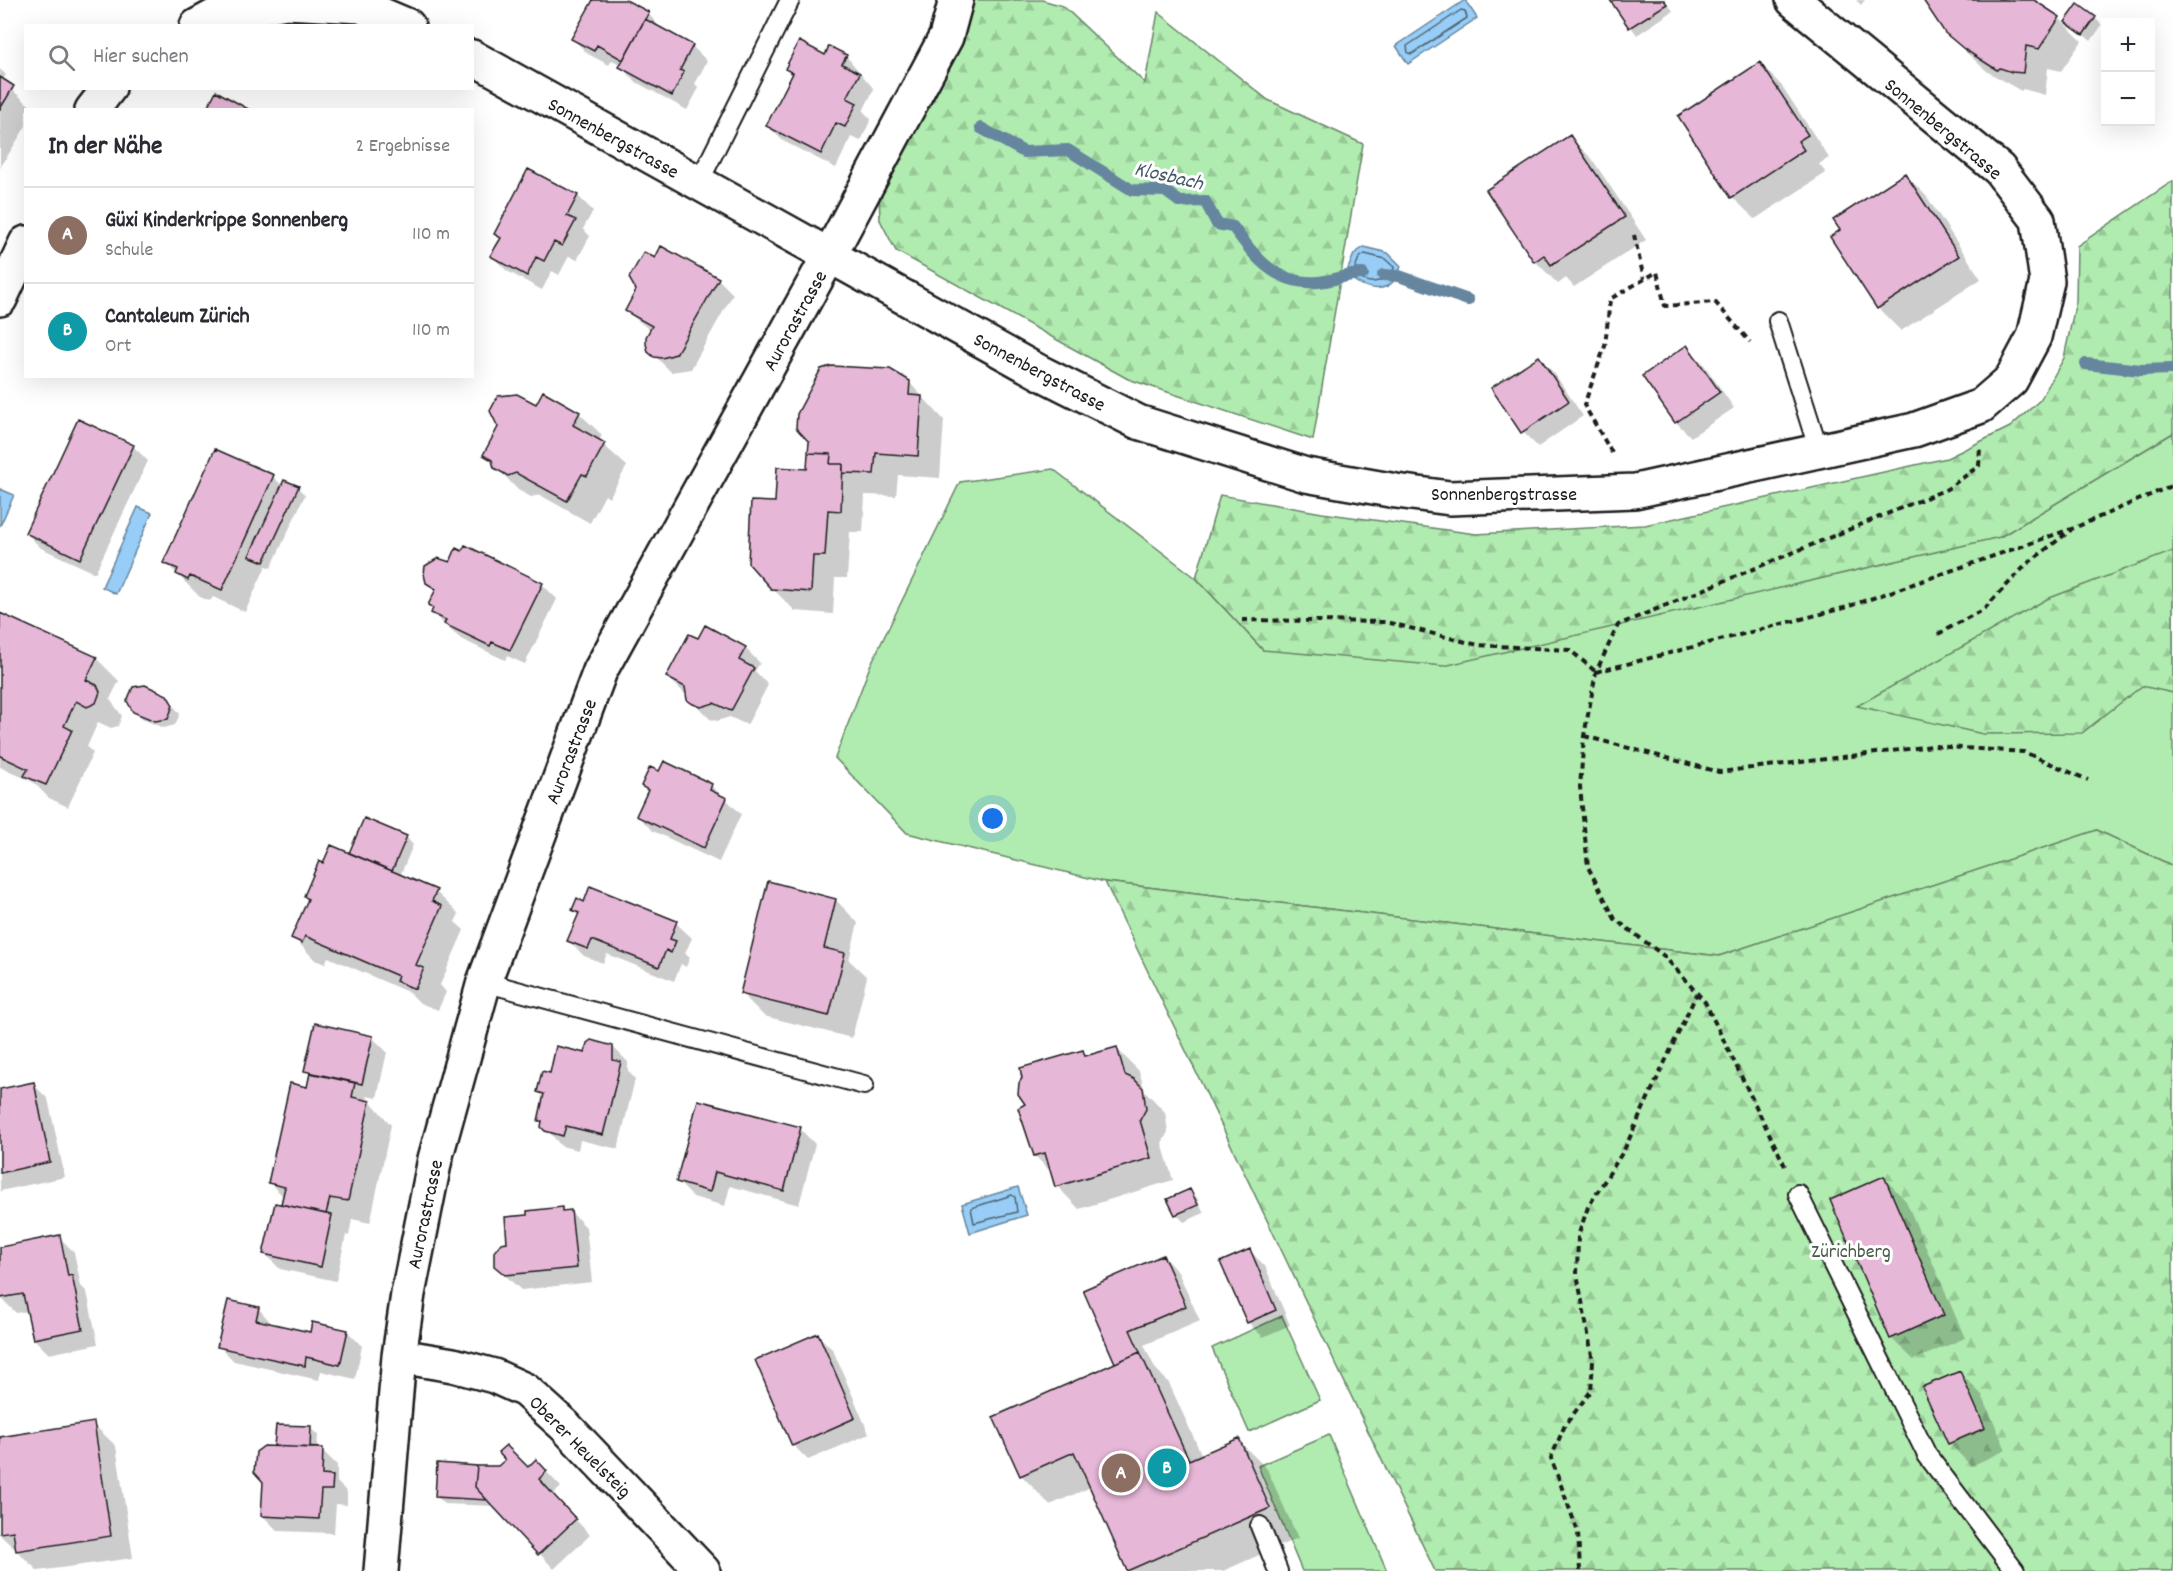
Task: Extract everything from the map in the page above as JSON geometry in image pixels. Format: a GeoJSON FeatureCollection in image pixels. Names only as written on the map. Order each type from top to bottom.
{"type":"FeatureCollection","features":[{"type":"Feature","properties":{"kind":"street","name":"Aurorastrasse"},"geometry":{"type":"LineString","coordinates":[[381,1571],[399,1356],[408,1294],[435,1159],[484,982],[600,671],[829,256],[946,37],[956,0]]}},
{"type":"Feature","properties":{"kind":"street","name":"Sonnenbergstrasse"},"geometry":{"type":"LineString","coordinates":[[474,58],[1039,372],[1138,422],[1306,475],[1450,498],[1635,491],[1914,429],[1981,406],[2011,380],[2034,337],[2047,281],[2038,220],[1999,169],[1792,0]]}},
{"type":"Feature","properties":{"kind":"street"},"geometry":{"type":"LineString","coordinates":[[201,24],[219,14],[286,2],[362,6],[403,24]]}},
{"type":"Feature","properties":{"kind":"street"},"geometry":{"type":"LineString","coordinates":[[94,108],[107,90]]}},
{"type":"Feature","properties":{"kind":"street"},"geometry":{"type":"LineString","coordinates":[[0,299],[24,247]]}},
{"type":"Feature","properties":{"kind":"street","name":"Oberer Heuelsteig"},"geometry":{"type":"LineString","coordinates":[[399,1356],[453,1365],[494,1376],[525,1390],[565,1426],[703,1571]]}},
{"type":"Feature","properties":{"kind":"lane"},"geometry":{"type":"LineString","coordinates":[[698,184],[790,0]]}},
{"type":"Feature","properties":{"kind":"lane"},"geometry":{"type":"LineString","coordinates":[[1778,321],[1819,451]]}},
{"type":"Feature","properties":{"kind":"lane"},"geometry":{"type":"LineString","coordinates":[[484,982],[864,1085]]}},
{"type":"Feature","properties":{"kind":"lane"},"geometry":{"type":"LineString","coordinates":[[1798,1194],[1927,1455],[2015,1571]]}},
{"type":"Feature","properties":{"kind":"lane"},"geometry":{"type":"LineString","coordinates":[[1260,1526],[1278,1571]]}},
{"type":"Feature","properties":{"kind":"path"},"geometry":{"type":"LineString","coordinates":[[1634,235],[1644,279]]}},
{"type":"Feature","properties":{"kind":"path"},"geometry":{"type":"LineString","coordinates":[[1635,491],[1584,405],[1605,346],[1610,299],[1657,272],[1665,306],[1714,302],[1752,344]]}},
{"type":"Feature","properties":{"kind":"path"},"geometry":{"type":"LineString","coordinates":[[1798,1194],[1746,1082],[1705,1002],[1664,956],[1615,919],[1588,867],[1581,787],[1584,736],[1596,672],[1618,625],[1947,489],[1979,466],[1981,406]]}},
{"type":"Feature","properties":{"kind":"path"},"geometry":{"type":"LineString","coordinates":[[1596,672],[1844,608],[2074,528],[2173,485]]}},
{"type":"Feature","properties":{"kind":"path"},"geometry":{"type":"LineString","coordinates":[[1938,634],[1984,609],[2027,564],[2074,528]]}},
{"type":"Feature","properties":{"kind":"path"},"geometry":{"type":"LineString","coordinates":[[1242,620],[1386,622],[1478,645],[1570,650],[1596,672]]}},
{"type":"Feature","properties":{"kind":"path"},"geometry":{"type":"LineString","coordinates":[[1584,736],[1719,772],[1933,746],[2024,752],[2088,780]]}},
{"type":"Feature","properties":{"kind":"path"},"geometry":{"type":"LineString","coordinates":[[1580,1571],[1578,1532],[1551,1458],[1565,1425],[1590,1391],[1593,1361],[1578,1274],[1578,1236],[1588,1207],[1624,1150],[1696,993]]}},
{"type":"Feature","properties":{"kind":"green space"},"geometry":{"type":"Polygon","coordinates":[[[968,0],[1042,0],[1063,6],[1145,83],[1158,12],[1268,100],[1363,144],[1313,440],[1128,379],[896,251],[880,220],[879,193],[968,0]]]}},
{"type":"Feature","properties":{"kind":"green space"},"geometry":{"type":"Polygon","coordinates":[[[2173,181],[2173,433],[2000,537],[1444,666],[1263,650],[1196,578],[1220,495],[1322,513],[1476,534],[1645,525],[1947,458],[2010,427],[2040,400],[2064,358],[2076,301],[2077,246],[2173,181]]]}},
{"type":"Feature","properties":{"kind":"green space"},"geometry":{"type":"Polygon","coordinates":[[[2173,433],[2173,866],[2097,830],[1719,956],[1105,882],[907,833],[835,758],[870,666],[960,482],[1053,469],[1196,578],[1263,650],[2000,537],[2173,433]]]}},
{"type":"Feature","properties":{"kind":"green space"},"geometry":{"type":"Polygon","coordinates":[[[2173,551],[2173,693],[2142,686],[2082,733],[1983,734],[1857,706],[2047,599],[2173,551]]]}},
{"type":"Feature","properties":{"kind":"green space","name":"Zürichberg"},"geometry":{"type":"Polygon","coordinates":[[[2097,830],[2173,866],[2173,1571],[1435,1571],[1105,882],[1719,956],[2097,830]]]}},
{"type":"Feature","properties":{"kind":"green space"},"geometry":{"type":"Polygon","coordinates":[[[1282,1316],[1320,1400],[1249,1432],[1212,1348],[1282,1316]]]}},
{"type":"Feature","properties":{"kind":"green space"},"geometry":{"type":"Polygon","coordinates":[[[1329,1435],[1387,1571],[1302,1571],[1258,1466],[1329,1435]]]}},
{"type":"Feature","properties":{"kind":"water"},"geometry":{"type":"Polygon","coordinates":[[[1465,0],[1477,18],[1408,64],[1396,46],[1465,0]]]}},
{"type":"Feature","properties":{"kind":"water"},"geometry":{"type":"Polygon","coordinates":[[[1364,247],[1388,253],[1401,266],[1392,283],[1385,287],[1370,288],[1361,285],[1346,274],[1354,254],[1364,247]]]}},
{"type":"Feature","properties":{"kind":"water"},"geometry":{"type":"Polygon","coordinates":[[[0,489],[14,495],[0,526],[0,489]]]}},
{"type":"Feature","properties":{"kind":"water"},"geometry":{"type":"Polygon","coordinates":[[[138,507],[152,513],[116,594],[102,587],[138,507]]]}},
{"type":"Feature","properties":{"kind":"water"},"geometry":{"type":"Polygon","coordinates":[[[1018,1187],[1027,1215],[970,1233],[962,1204],[1018,1187]]]}},
{"type":"Feature","properties":{"kind":"building"},"geometry":{"type":"Polygon","coordinates":[[[593,0],[626,0],[649,12],[623,60],[597,45],[594,51],[571,39],[593,0]]]}},
{"type":"Feature","properties":{"kind":"building"},"geometry":{"type":"Polygon","coordinates":[[[1610,0],[1664,0],[1667,4],[1629,28],[1610,0]]]}},
{"type":"Feature","properties":{"kind":"building"},"geometry":{"type":"Polygon","coordinates":[[[1923,0],[2034,0],[2060,17],[2039,49],[2026,46],[2023,73],[2012,72],[2000,68],[1997,70],[1964,49],[1945,33],[1923,0]]]}},
{"type":"Feature","properties":{"kind":"building"},"geometry":{"type":"Polygon","coordinates":[[[2078,4],[2096,17],[2083,35],[2065,22],[2078,4]]]}},
{"type":"Feature","properties":{"kind":"building"},"geometry":{"type":"Polygon","coordinates":[[[645,19],[693,45],[680,70],[684,72],[672,96],[619,67],[645,19]]]}},
{"type":"Feature","properties":{"kind":"building"},"geometry":{"type":"Polygon","coordinates":[[[799,41],[825,55],[829,46],[847,55],[842,64],[860,73],[847,98],[857,103],[845,127],[836,123],[821,154],[766,126],[793,73],[785,69],[799,41]]]}},
{"type":"Feature","properties":{"kind":"building"},"geometry":{"type":"Polygon","coordinates":[[[1760,62],[1808,135],[1798,141],[1804,150],[1731,198],[1678,116],[1760,62]]]}},
{"type":"Feature","properties":{"kind":"building"},"geometry":{"type":"Polygon","coordinates":[[[0,77],[14,86],[0,109],[0,77]]]}},
{"type":"Feature","properties":{"kind":"building"},"geometry":{"type":"Polygon","coordinates":[[[216,91],[246,108],[207,108],[216,91]]]}},
{"type":"Feature","properties":{"kind":"building"},"geometry":{"type":"Polygon","coordinates":[[[1570,135],[1625,217],[1551,265],[1544,255],[1534,262],[1486,190],[1570,135]]]}},
{"type":"Feature","properties":{"kind":"building"},"geometry":{"type":"Polygon","coordinates":[[[528,169],[578,195],[567,216],[576,220],[562,246],[554,242],[544,261],[536,257],[527,276],[490,256],[501,238],[494,234],[528,169]]]}},
{"type":"Feature","properties":{"kind":"building"},"geometry":{"type":"Polygon","coordinates":[[[1905,173],[1959,256],[1877,309],[1830,237],[1840,230],[1833,220],[1905,173]]]}},
{"type":"Feature","properties":{"kind":"building"},"geometry":{"type":"Polygon","coordinates":[[[661,246],[719,278],[676,354],[662,358],[654,357],[648,352],[646,337],[652,326],[625,311],[636,290],[629,278],[644,252],[655,258],[661,246]]]}},
{"type":"Feature","properties":{"kind":"building"},"geometry":{"type":"Polygon","coordinates":[[[1687,345],[1720,392],[1675,423],[1642,376],[1687,345]]]}},
{"type":"Feature","properties":{"kind":"building"},"geometry":{"type":"Polygon","coordinates":[[[1539,356],[1569,401],[1521,433],[1491,388],[1539,356]]]}},
{"type":"Feature","properties":{"kind":"building"},"geometry":{"type":"Polygon","coordinates":[[[831,366],[890,369],[910,381],[909,395],[922,396],[918,456],[876,453],[874,474],[843,473],[843,464],[830,464],[831,454],[808,453],[809,442],[796,428],[797,414],[821,369],[831,366]]]}},
{"type":"Feature","properties":{"kind":"building"},"geometry":{"type":"Polygon","coordinates":[[[543,391],[580,412],[573,425],[605,443],[587,476],[582,474],[567,501],[516,473],[508,476],[494,468],[492,460],[483,455],[498,427],[490,411],[498,396],[517,394],[536,404],[543,391]]]}},
{"type":"Feature","properties":{"kind":"building"},"geometry":{"type":"Polygon","coordinates":[[[78,419],[134,445],[80,559],[25,533],[78,419]]]}},
{"type":"Feature","properties":{"kind":"building"},"geometry":{"type":"Polygon","coordinates":[[[215,449],[274,475],[222,590],[190,576],[188,580],[176,574],[178,569],[163,563],[215,449]]]}},
{"type":"Feature","properties":{"kind":"building"},"geometry":{"type":"Polygon","coordinates":[[[808,453],[831,454],[830,464],[843,464],[841,511],[828,510],[825,556],[813,556],[811,592],[771,589],[748,563],[751,501],[775,502],[777,467],[807,469],[808,453]]]}},
{"type":"Feature","properties":{"kind":"building"},"geometry":{"type":"Polygon","coordinates":[[[284,480],[299,486],[264,562],[249,556],[284,480]]]}},
{"type":"Feature","properties":{"kind":"building"},"geometry":{"type":"Polygon","coordinates":[[[465,545],[543,583],[510,650],[492,642],[490,646],[444,624],[446,620],[431,613],[433,608],[428,605],[436,589],[426,583],[425,566],[438,558],[450,562],[456,548],[462,551],[465,545]]]}},
{"type":"Feature","properties":{"kind":"building"},"geometry":{"type":"Polygon","coordinates":[[[0,613],[97,657],[86,680],[97,685],[100,692],[96,703],[87,707],[76,701],[64,726],[72,730],[46,785],[24,776],[28,769],[0,756],[0,613]]]}},
{"type":"Feature","properties":{"kind":"building"},"geometry":{"type":"Polygon","coordinates":[[[705,625],[746,647],[739,660],[754,668],[731,711],[714,703],[701,707],[693,704],[687,700],[685,687],[666,677],[689,634],[698,638],[705,625]]]}},
{"type":"Feature","properties":{"kind":"building"},"geometry":{"type":"Polygon","coordinates":[[[145,685],[167,695],[173,705],[168,719],[155,721],[133,712],[127,701],[133,687],[145,685]]]}},
{"type":"Feature","properties":{"kind":"building"},"geometry":{"type":"Polygon","coordinates":[[[664,761],[712,784],[710,790],[727,798],[704,848],[636,816],[648,790],[641,786],[650,767],[659,771],[664,761]]]}},
{"type":"Feature","properties":{"kind":"building"},"geometry":{"type":"Polygon","coordinates":[[[364,818],[407,836],[392,871],[349,853],[364,818]]]}},
{"type":"Feature","properties":{"kind":"building"},"geometry":{"type":"Polygon","coordinates":[[[331,845],[437,890],[432,901],[442,906],[416,965],[424,968],[415,989],[396,981],[398,976],[305,936],[302,943],[291,938],[308,899],[304,896],[319,861],[323,863],[331,845]]]}},
{"type":"Feature","properties":{"kind":"building"},"geometry":{"type":"Polygon","coordinates":[[[768,881],[836,899],[824,948],[845,953],[829,1016],[740,994],[768,881]]]}},
{"type":"Feature","properties":{"kind":"building"},"geometry":{"type":"Polygon","coordinates":[[[590,886],[677,921],[670,939],[676,941],[671,953],[666,950],[659,967],[592,940],[588,949],[567,941],[579,913],[572,910],[577,898],[584,902],[590,886]]]}},
{"type":"Feature","properties":{"kind":"building"},"geometry":{"type":"Polygon","coordinates":[[[315,1023],[373,1036],[362,1084],[304,1071],[315,1023]]]}},
{"type":"Feature","properties":{"kind":"building"},"geometry":{"type":"Polygon","coordinates":[[[591,1040],[613,1046],[613,1060],[621,1062],[603,1135],[566,1126],[563,1136],[545,1131],[541,1127],[542,1121],[538,1121],[544,1094],[537,1092],[542,1071],[550,1073],[556,1046],[585,1053],[587,1043],[591,1040]]]}},
{"type":"Feature","properties":{"kind":"building"},"geometry":{"type":"Polygon","coordinates":[[[1117,1047],[1125,1075],[1134,1079],[1143,1088],[1146,1109],[1140,1120],[1151,1158],[1055,1187],[1045,1153],[1034,1156],[1018,1108],[1025,1104],[1018,1094],[1022,1078],[1020,1068],[1083,1050],[1085,1056],[1117,1047]]]}},
{"type":"Feature","properties":{"kind":"building"},"geometry":{"type":"Polygon","coordinates":[[[310,1073],[355,1083],[352,1097],[370,1101],[348,1201],[330,1198],[326,1214],[281,1204],[285,1187],[268,1183],[290,1083],[307,1087],[310,1073]]]}},
{"type":"Feature","properties":{"kind":"building"},"geometry":{"type":"Polygon","coordinates":[[[34,1082],[50,1162],[0,1173],[0,1089],[34,1082]]]}},
{"type":"Feature","properties":{"kind":"building"},"geometry":{"type":"Polygon","coordinates":[[[698,1100],[801,1127],[784,1191],[715,1172],[710,1192],[676,1182],[698,1100]]]}},
{"type":"Feature","properties":{"kind":"building"},"geometry":{"type":"Polygon","coordinates":[[[1884,1176],[1944,1315],[1890,1339],[1830,1200],[1884,1176]]]}},
{"type":"Feature","properties":{"kind":"building"},"geometry":{"type":"Polygon","coordinates":[[[1190,1189],[1198,1205],[1175,1215],[1167,1199],[1190,1189]]]}},
{"type":"Feature","properties":{"kind":"building"},"geometry":{"type":"Polygon","coordinates":[[[275,1203],[332,1215],[321,1267],[263,1254],[275,1203]]]}},
{"type":"Feature","properties":{"kind":"building"},"geometry":{"type":"Polygon","coordinates":[[[562,1207],[562,1211],[571,1210],[577,1268],[505,1275],[494,1266],[494,1252],[501,1243],[507,1242],[505,1217],[527,1215],[527,1211],[562,1207]]]}},
{"type":"Feature","properties":{"kind":"building"},"geometry":{"type":"Polygon","coordinates":[[[60,1235],[68,1276],[72,1275],[83,1329],[33,1339],[23,1294],[0,1298],[0,1247],[60,1235]]]}},
{"type":"Feature","properties":{"kind":"building"},"geometry":{"type":"Polygon","coordinates":[[[1250,1249],[1276,1310],[1247,1323],[1220,1262],[1250,1249]]]}},
{"type":"Feature","properties":{"kind":"building"},"geometry":{"type":"Polygon","coordinates":[[[1163,1255],[1186,1306],[1130,1330],[1140,1352],[1115,1363],[1083,1290],[1163,1255]]]}},
{"type":"Feature","properties":{"kind":"building"},"geometry":{"type":"Polygon","coordinates":[[[228,1300],[259,1307],[256,1320],[310,1332],[312,1322],[348,1330],[340,1365],[306,1357],[305,1366],[217,1347],[228,1300]]]}},
{"type":"Feature","properties":{"kind":"building"},"geometry":{"type":"Polygon","coordinates":[[[818,1333],[855,1418],[792,1446],[755,1360],[818,1333]]]}},
{"type":"Feature","properties":{"kind":"building"},"geometry":{"type":"Polygon","coordinates":[[[1140,1352],[1189,1460],[1239,1438],[1270,1508],[1127,1571],[1074,1452],[1020,1476],[993,1417],[1140,1352]]]}},
{"type":"Feature","properties":{"kind":"building"},"geometry":{"type":"Polygon","coordinates":[[[1960,1371],[1985,1428],[1948,1444],[1922,1387],[1960,1371]]]}},
{"type":"Feature","properties":{"kind":"building"},"geometry":{"type":"Polygon","coordinates":[[[94,1422],[111,1536],[16,1551],[13,1531],[0,1533],[0,1437],[94,1422]]]}},
{"type":"Feature","properties":{"kind":"building"},"geometry":{"type":"Polygon","coordinates":[[[276,1425],[311,1426],[310,1448],[274,1446],[276,1425]]]}},
{"type":"Feature","properties":{"kind":"building"},"geometry":{"type":"Polygon","coordinates":[[[506,1445],[528,1467],[536,1459],[547,1471],[539,1479],[576,1519],[538,1555],[475,1487],[477,1466],[498,1466],[505,1460],[498,1452],[506,1445]]]}},
{"type":"Feature","properties":{"kind":"building"},"geometry":{"type":"Polygon","coordinates":[[[264,1446],[323,1448],[322,1475],[333,1476],[332,1490],[321,1490],[319,1519],[261,1516],[263,1482],[254,1472],[256,1452],[264,1446]]]}},
{"type":"Feature","properties":{"kind":"building"},"geometry":{"type":"Polygon","coordinates":[[[437,1463],[477,1466],[475,1487],[487,1500],[435,1497],[437,1463]]]}},
{"type":"Feature","properties":{"kind":"waterway","name":"Klosbach"},"geometry":{"type":"LineString","coordinates":[[981,128],[1024,152],[1068,150],[1132,190],[1165,191],[1180,202],[1205,201],[1217,224],[1233,227],[1258,258],[1278,274],[1290,279],[1318,282],[1363,274]]}},
{"type":"Feature","properties":{"kind":"waterway","name":"Klosbach"},"geometry":{"type":"LineString","coordinates":[[1383,275],[1399,276],[1468,300]]}},
{"type":"Feature","properties":{"kind":"waterway","name":"Klosbach"},"geometry":{"type":"LineString","coordinates":[[2086,364],[2141,370],[2173,369]]}},
{"type":"Feature","properties":{"kind":"place","name":"Cantaleum Zürich"},"geometry":{"type":"Point","coordinates":[1167,1468]}},
{"type":"Feature","properties":{"kind":"place","name":"Güxi Kinderkrippe Sonnenberg"},"geometry":{"type":"Point","coordinates":[1121,1473]}}]}
